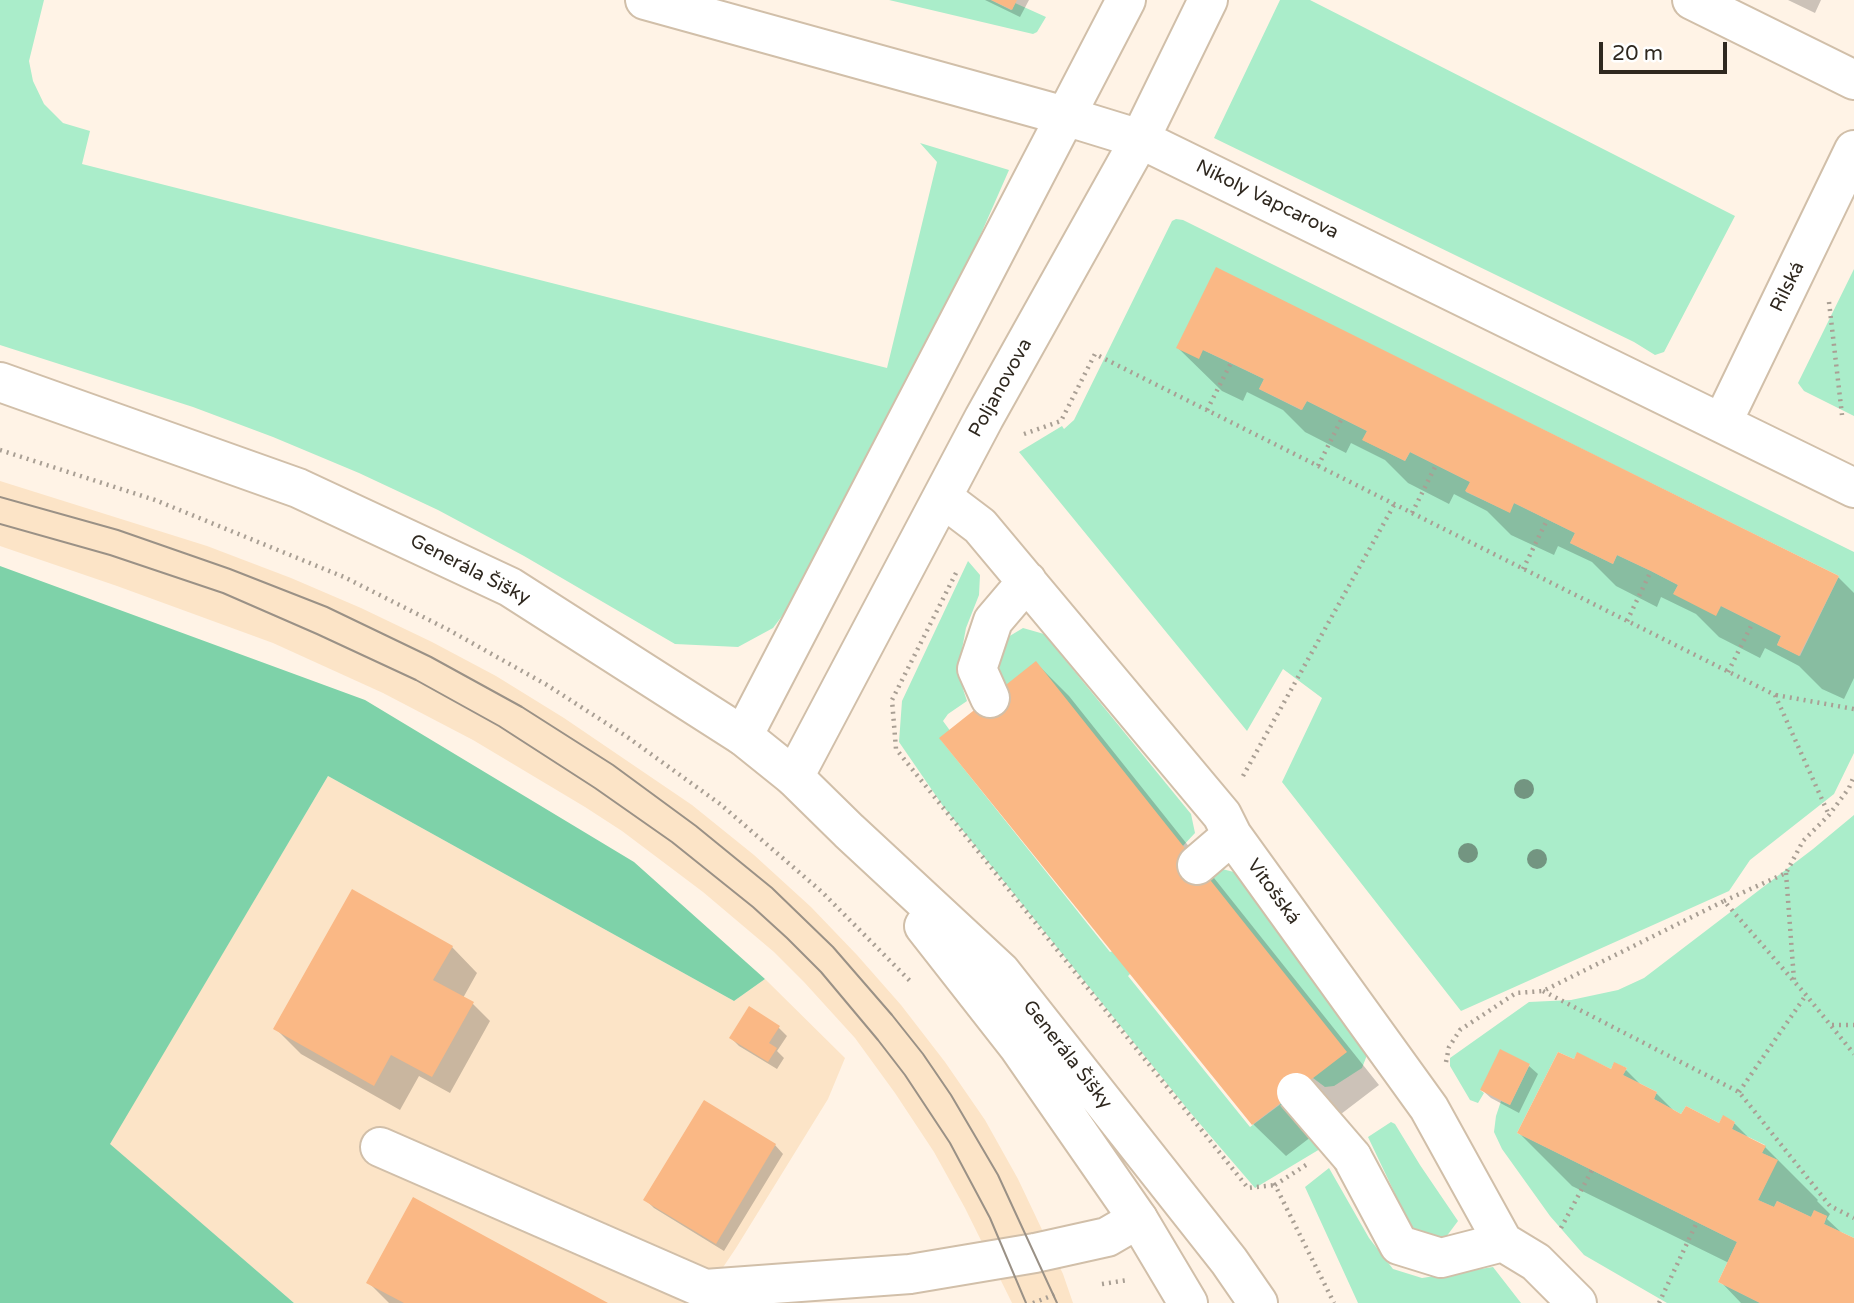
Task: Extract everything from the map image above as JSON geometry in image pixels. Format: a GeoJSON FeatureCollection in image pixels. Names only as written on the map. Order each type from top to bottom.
{"type":"FeatureCollection","features":[{"type":"Feature","properties":{"kind":"street","name":"Nikoly Vapcarova"},"geometry":{"type":"LineString","coordinates":[[645,0],[1140,139],[1854,488]]}},
{"type":"Feature","properties":{"kind":"street"},"geometry":{"type":"LineString","coordinates":[[743,736],[1126,0]]}},
{"type":"Feature","properties":{"kind":"street","name":"Poljanovova"},"geometry":{"type":"LineString","coordinates":[[794,777],[984,418],[1140,139],[1208,0]]}},
{"type":"Feature","properties":{"kind":"street"},"geometry":{"type":"LineString","coordinates":[[1692,0],[1854,80]]}},
{"type":"Feature","properties":{"kind":"street","name":"Rilská"},"geometry":{"type":"LineString","coordinates":[[1722,423],[1854,150]]}},
{"type":"Feature","properties":{"kind":"street","name":"Generála Šišky"},"geometry":{"type":"LineString","coordinates":[[0,383],[298,488],[510,587],[743,736],[794,777],[1001,972],[1229,1261],[1258,1303]]}},
{"type":"Feature","properties":{"kind":"street","name":"Vitošská"},"geometry":{"type":"LineString","coordinates":[[943,498],[979,526],[1227,825],[1429,1108],[1503,1242],[1536,1262],[1577,1303]]}},
{"type":"Feature","properties":{"kind":"street"},"geometry":{"type":"LineString","coordinates":[[990,698],[977,669],[993,621],[1027,582]]}},
{"type":"Feature","properties":{"kind":"street"},"geometry":{"type":"LineString","coordinates":[[1197,865],[1227,825]]}},
{"type":"Feature","properties":{"kind":"street","name":"Generála Šišky"},"geometry":{"type":"LineString","coordinates":[[849,831],[1018,1046],[1122,1228],[1188,1303]]}},
{"type":"Feature","properties":{"kind":"street"},"geometry":{"type":"LineString","coordinates":[[1296,1093],[1352,1157],[1399,1245],[1441,1258],[1503,1242]]}},
{"type":"Feature","properties":{"kind":"street"},"geometry":{"type":"LineString","coordinates":[[380,1147],[705,1289],[910,1274],[1035,1253],[1122,1228]]}},
{"type":"Feature","properties":{"kind":"path"},"geometry":{"type":"LineString","coordinates":[[1829,302],[1842,415]]}},
{"type":"Feature","properties":{"kind":"path"},"geometry":{"type":"LineString","coordinates":[[1020,435],[1061,421],[1095,354],[1775,695],[1854,709]]}},
{"type":"Feature","properties":{"kind":"path"},"geometry":{"type":"LineString","coordinates":[[1207,410],[1231,363]]}},
{"type":"Feature","properties":{"kind":"path"},"geometry":{"type":"LineString","coordinates":[[1318,466],[1342,418]]}},
{"type":"Feature","properties":{"kind":"path"},"geometry":{"type":"LineString","coordinates":[[0,450],[155,500],[344,577],[447,629],[547,685],[626,736],[720,804],[822,892],[916,987]]}},
{"type":"Feature","properties":{"kind":"path"},"geometry":{"type":"LineString","coordinates":[[1412,513],[1436,465]]}},
{"type":"Feature","properties":{"kind":"path"},"geometry":{"type":"LineString","coordinates":[[1227,825],[1394,505]]}},
{"type":"Feature","properties":{"kind":"path"},"geometry":{"type":"LineString","coordinates":[[1523,569],[1547,520]]}},
{"type":"Feature","properties":{"kind":"path"},"geometry":{"type":"LineString","coordinates":[[1627,621],[1651,571]]}},
{"type":"Feature","properties":{"kind":"path"},"geometry":{"type":"LineString","coordinates":[[956,573],[892,700],[895,749],[1248,1188],[1275,1185]]}},
{"type":"Feature","properties":{"kind":"path"},"geometry":{"type":"LineString","coordinates":[[1728,672],[1754,622]]}},
{"type":"Feature","properties":{"kind":"path"},"geometry":{"type":"LineString","coordinates":[[1775,695],[1829,815]]}},
{"type":"Feature","properties":{"kind":"path"},"geometry":{"type":"LineString","coordinates":[[1794,981],[1786,873],[1803,841],[1851,790],[1854,776]]}},
{"type":"Feature","properties":{"kind":"path"},"geometry":{"type":"LineString","coordinates":[[1446,1065],[1449,1047],[1460,1030],[1516,993],[1542,990],[1786,873]]}},
{"type":"Feature","properties":{"kind":"path"},"geometry":{"type":"LineString","coordinates":[[1724,901],[1854,1054]]}},
{"type":"Feature","properties":{"kind":"path"},"geometry":{"type":"LineString","coordinates":[[1542,990],[1739,1092],[1830,1206],[1854,1218]]}},
{"type":"Feature","properties":{"kind":"path"},"geometry":{"type":"LineString","coordinates":[[1739,1092],[1806,995]]}},
{"type":"Feature","properties":{"kind":"path"},"geometry":{"type":"LineString","coordinates":[[1831,1025],[1854,1025]]}},
{"type":"Feature","properties":{"kind":"path"},"geometry":{"type":"LineString","coordinates":[[1559,1232],[1592,1170]]}},
{"type":"Feature","properties":{"kind":"path"},"geometry":{"type":"LineString","coordinates":[[1659,1303],[1697,1222]]}},
{"type":"Feature","properties":{"kind":"path"},"geometry":{"type":"LineString","coordinates":[[1122,1228],[1128,1280]]}},
{"type":"Feature","properties":{"kind":"shaded area"},"geometry":{"type":"Polygon","coordinates":[[[0,481],[207,546],[361,608],[496,676],[564,718],[692,805],[754,855],[811,907],[901,1005],[945,1062],[985,1120],[1018,1179],[1063,1274],[1073,1303],[1012,1303],[934,1152],[855,1038],[774,952],[703,892],[622,831],[585,807],[473,740],[383,693],[273,643],[0,546],[0,481]]]}},
{"type":"Feature","properties":{"kind":"shaded area"},"geometry":{"type":"Polygon","coordinates":[[[328,776],[734,1001],[765,979],[845,1058],[828,1099],[699,1303],[294,1303],[109,1144],[328,776]]]}},
{"type":"Feature","properties":{"kind":"green space"},"geometry":{"type":"Polygon","coordinates":[[[0,0],[44,0],[29,61],[33,81],[44,104],[63,123],[90,131],[82,164],[887,368],[937,162],[920,143],[1009,170],[966,268],[795,599],[773,628],[738,647],[675,644],[524,556],[438,510],[359,473],[193,407],[0,345],[0,0]]]}},
{"type":"Feature","properties":{"kind":"green space"},"geometry":{"type":"Polygon","coordinates":[[[889,0],[991,0],[1011,10],[1015,3],[1046,17],[1033,34],[889,0]]]}},
{"type":"Feature","properties":{"kind":"green space"},"geometry":{"type":"Polygon","coordinates":[[[1280,0],[1310,0],[1735,216],[1664,352],[1655,355],[1634,342],[1214,138],[1280,0]]]}},
{"type":"Feature","properties":{"kind":"green space"},"geometry":{"type":"Polygon","coordinates":[[[1183,220],[1854,552],[1854,753],[1834,794],[1750,860],[1729,891],[1461,1011],[1282,782],[1322,698],[1283,669],[1247,731],[1019,452],[1062,426],[1064,429],[1074,420],[1172,221],[1183,220]],[[1216,268],[1203,350],[1264,379],[1259,389],[1301,410],[1307,401],[1367,431],[1363,440],[1405,461],[1410,452],[1470,482],[1466,492],[1509,512],[1514,503],[1575,533],[1570,543],[1613,564],[1617,555],[1651,571],[1678,585],[1674,593],[1721,606],[1781,636],[1777,645],[1800,656],[1839,576],[1216,268]]]}},
{"type":"Feature","properties":{"kind":"green space"},"geometry":{"type":"Polygon","coordinates":[[[1854,269],[1854,416],[1804,391],[1798,383],[1854,269]]]}},
{"type":"Feature","properties":{"kind":"green space"},"geometry":{"type":"Polygon","coordinates":[[[968,561],[980,575],[979,595],[966,628],[959,665],[967,701],[948,714],[943,721],[951,732],[941,740],[1110,952],[1113,951],[1131,973],[1128,976],[1250,1127],[1282,1103],[1320,1149],[1255,1188],[1189,1111],[943,806],[899,742],[902,701],[968,561]]]}},
{"type":"Feature","properties":{"kind":"green space"},"geometry":{"type":"Polygon","coordinates":[[[0,566],[365,700],[634,862],[765,979],[734,1001],[328,776],[110,1144],[294,1303],[0,1303],[0,566]]]}},
{"type":"Feature","properties":{"kind":"green space"},"geometry":{"type":"Polygon","coordinates":[[[1023,628],[1044,634],[1191,814],[1195,833],[1181,848],[1001,692],[999,662],[1003,640],[1023,628]]]}},
{"type":"Feature","properties":{"kind":"green space"},"geometry":{"type":"Polygon","coordinates":[[[1854,815],[1854,1238],[1824,1224],[1827,1216],[1814,1211],[1811,1217],[1777,1201],[1774,1207],[1758,1200],[1777,1160],[1762,1153],[1765,1145],[1732,1129],[1735,1122],[1723,1116],[1719,1123],[1686,1106],[1681,1114],[1654,1099],[1657,1092],[1623,1075],[1627,1068],[1614,1063],[1611,1069],[1577,1053],[1574,1059],[1558,1052],[1517,1133],[1737,1242],[1718,1282],[1760,1303],[1667,1303],[1584,1255],[1550,1216],[1502,1149],[1494,1132],[1496,1116],[1501,1101],[1510,1105],[1530,1064],[1480,1090],[1484,1093],[1478,1103],[1470,1100],[1450,1066],[1450,1058],[1529,1002],[1571,1000],[1618,990],[1644,978],[1854,815]]]}},
{"type":"Feature","properties":{"kind":"green space"},"geometry":{"type":"Polygon","coordinates":[[[1222,869],[1238,873],[1367,1055],[1362,1068],[1334,1086],[1325,1087],[1313,1078],[1202,880],[1222,869]]]}},
{"type":"Feature","properties":{"kind":"green space"},"geometry":{"type":"Polygon","coordinates":[[[1391,1122],[1395,1124],[1458,1221],[1446,1237],[1424,1240],[1403,1221],[1407,1219],[1368,1137],[1391,1122]]]}},
{"type":"Feature","properties":{"kind":"green space"},"geometry":{"type":"Polygon","coordinates":[[[1329,1168],[1369,1238],[1393,1269],[1422,1278],[1493,1267],[1521,1303],[1358,1303],[1305,1187],[1329,1168]]]}},
{"type":"Feature","properties":{"kind":"building"},"geometry":{"type":"Polygon","coordinates":[[[991,0],[1017,0],[1012,10],[991,0]]]}},
{"type":"Feature","properties":{"kind":"building"},"geometry":{"type":"Polygon","coordinates":[[[1216,267],[1839,576],[1799,656],[1777,645],[1781,636],[1721,606],[1716,616],[1673,594],[1678,585],[1651,571],[1617,555],[1613,564],[1570,543],[1575,533],[1514,503],[1510,513],[1465,491],[1470,482],[1410,452],[1405,461],[1362,440],[1367,431],[1307,401],[1302,410],[1259,389],[1264,379],[1203,350],[1199,359],[1176,348],[1216,267]]]}},
{"type":"Feature","properties":{"kind":"building"},"geometry":{"type":"Polygon","coordinates":[[[1036,661],[1347,1052],[1252,1125],[939,738],[1036,661]]]}},
{"type":"Feature","properties":{"kind":"building"},"geometry":{"type":"Polygon","coordinates":[[[352,889],[453,946],[433,980],[474,1002],[432,1077],[391,1055],[374,1086],[273,1029],[352,889]]]}},
{"type":"Feature","properties":{"kind":"building"},"geometry":{"type":"Polygon","coordinates":[[[749,1006],[780,1026],[769,1043],[777,1048],[768,1062],[729,1038],[749,1006]]]}},
{"type":"Feature","properties":{"kind":"building"},"geometry":{"type":"Polygon","coordinates":[[[1500,1049],[1530,1064],[1510,1105],[1480,1090],[1500,1049]]]}},
{"type":"Feature","properties":{"kind":"building"},"geometry":{"type":"Polygon","coordinates":[[[1558,1052],[1574,1059],[1577,1052],[1611,1069],[1614,1062],[1627,1068],[1623,1075],[1657,1092],[1654,1099],[1681,1114],[1686,1106],[1719,1123],[1723,1115],[1735,1122],[1732,1129],[1766,1146],[1762,1153],[1778,1160],[1758,1200],[1774,1207],[1777,1201],[1811,1217],[1814,1210],[1827,1216],[1824,1224],[1854,1238],[1854,1303],[1760,1303],[1718,1282],[1737,1242],[1517,1133],[1558,1052]]]}},
{"type":"Feature","properties":{"kind":"building"},"geometry":{"type":"Polygon","coordinates":[[[704,1100],[776,1144],[716,1244],[643,1200],[704,1100]]]}},
{"type":"Feature","properties":{"kind":"building"},"geometry":{"type":"Polygon","coordinates":[[[413,1197],[608,1303],[404,1303],[366,1283],[413,1197]]]}},
{"type":"Feature","properties":{"kind":"tram line"},"geometry":{"type":"LineString","coordinates":[[0,497],[118,530],[230,569],[327,607],[431,657],[522,707],[613,765],[696,826],[772,888],[833,947],[923,1054],[951,1095],[998,1175],[1057,1303]]}},
{"type":"Feature","properties":{"kind":"tram line"},"geometry":{"type":"LineString","coordinates":[[0,524],[110,555],[223,593],[416,680],[499,726],[672,842],[787,938],[821,972],[905,1075],[950,1143],[990,1218],[1026,1303]]}}]}
